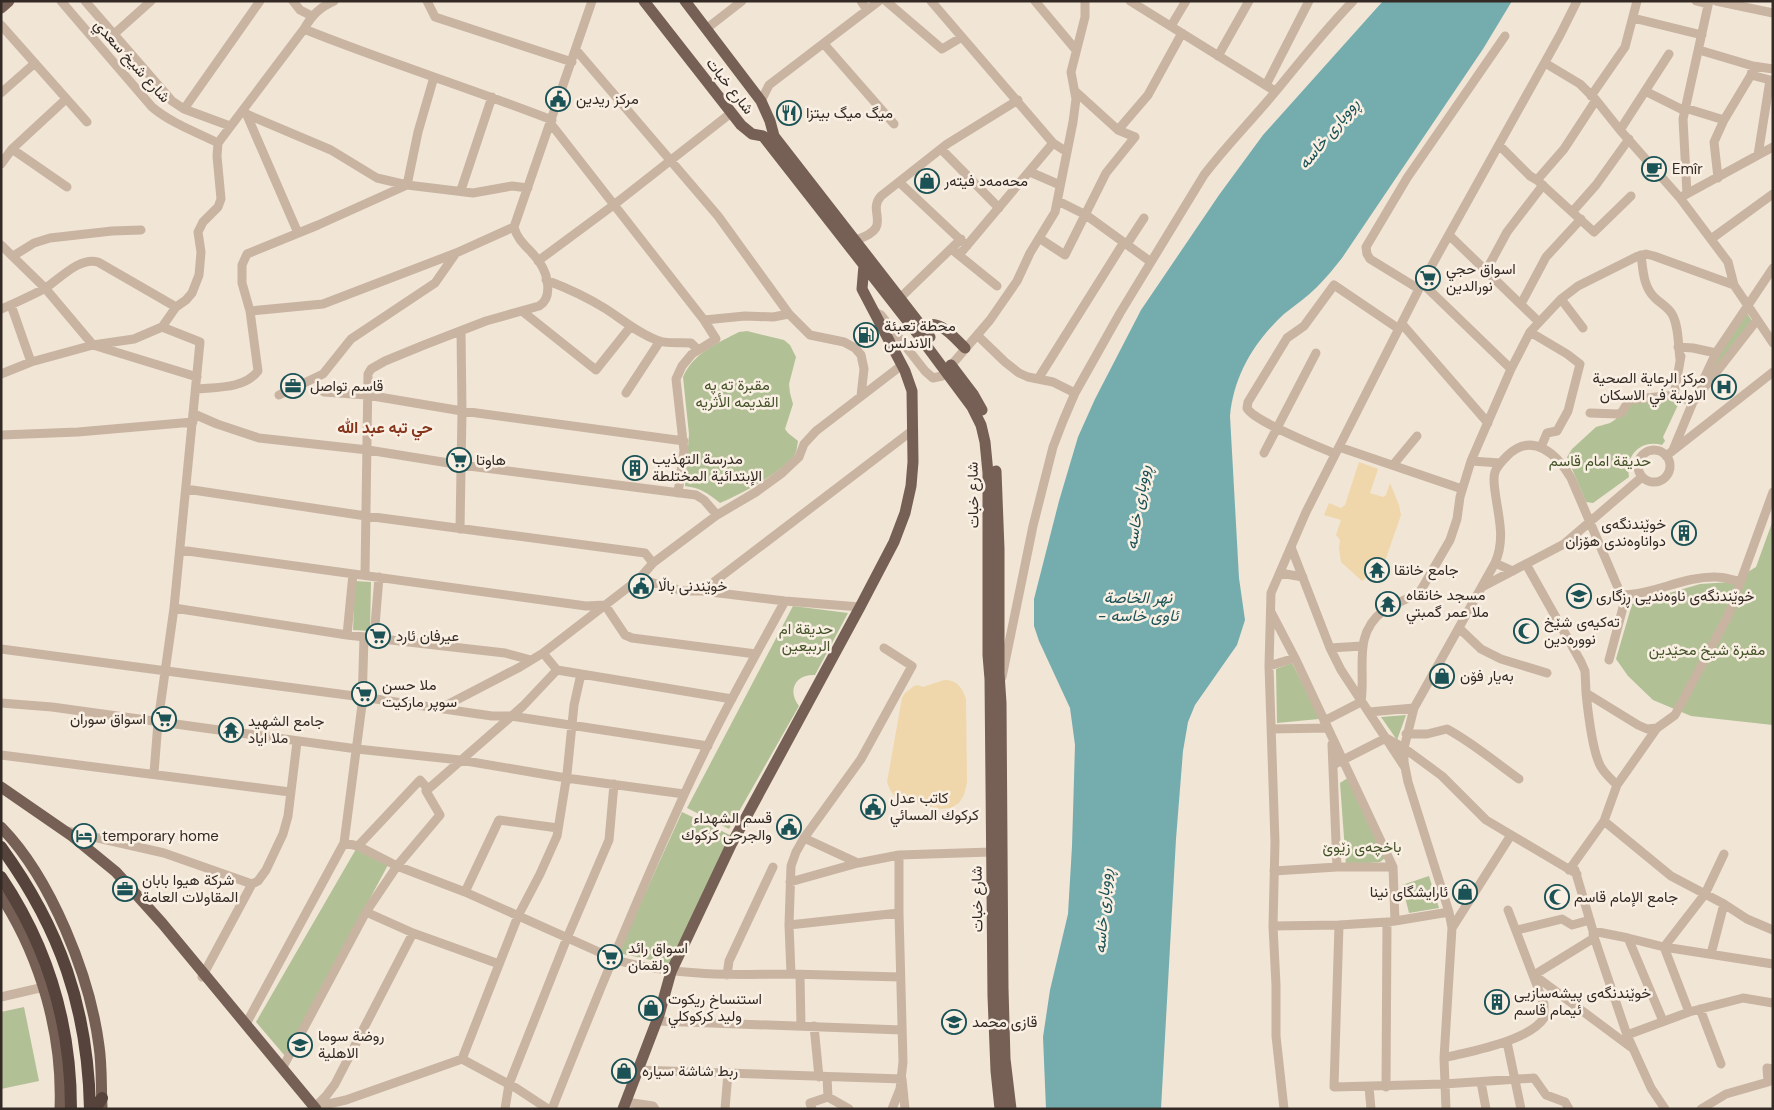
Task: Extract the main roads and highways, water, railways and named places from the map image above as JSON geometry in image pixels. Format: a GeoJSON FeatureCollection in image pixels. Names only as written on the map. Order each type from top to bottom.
{"type":"FeatureCollection","features":[{"type":"Feature","properties":{"kind":"highway"},"geometry":{"type":"LineString","coordinates":[[1,847],[27,884],[49,925],[74,990],[86,1053],[90,1109]]}},
{"type":"Feature","properties":{"kind":"highway"},"geometry":{"type":"LineString","coordinates":[[1,877],[25,929],[45,959],[56,994],[67,1048],[71,1109]]}},
{"type":"Feature","properties":{"kind":"highway"},"geometry":{"type":"LineString","coordinates":[[56,994],[74,990]]}},
{"type":"Feature","properties":{"kind":"main road"},"geometry":{"type":"LineString","coordinates":[[1,8],[9,1]]}},
{"type":"Feature","properties":{"kind":"main road","name":"شارع خبات"},"geometry":{"type":"LineString","coordinates":[[644,1],[731,113],[748,132],[756,136],[768,136],[856,240],[900,298],[920,331]]}},
{"type":"Feature","properties":{"kind":"main road","name":"شارع خبات"},"geometry":{"type":"LineString","coordinates":[[684,1],[761,100],[770,121],[768,136],[881,288],[920,331],[987,421],[994,450],[999,550],[1005,1059],[1003,1108]]}},
{"type":"Feature","properties":{"kind":"main road"},"geometry":{"type":"LineString","coordinates":[[625,1105],[657,1021],[671,972],[731,845],[860,607],[894,542],[905,513],[912,474],[912,391],[902,365],[864,292],[864,265]]}},
{"type":"Feature","properties":{"kind":"main road"},"geometry":{"type":"LineString","coordinates":[[864,292],[881,288]]}},
{"type":"Feature","properties":{"kind":"main road"},"geometry":{"type":"LineString","coordinates":[[920,331],[930,324],[939,325],[966,348]]}},
{"type":"Feature","properties":{"kind":"main road"},"geometry":{"type":"LineString","coordinates":[[896,354],[906,347]]}},
{"type":"Feature","properties":{"kind":"main road","name":"شارع خبات"},"geometry":{"type":"LineString","coordinates":[[969,396],[981,425],[988,462],[988,655],[990,679],[994,1011],[996,1071],[1003,1108]]}},
{"type":"Feature","properties":{"kind":"main road"},"geometry":{"type":"LineString","coordinates":[[1,787],[89,848],[116,872],[162,923],[202,976],[313,1108]]}},
{"type":"Feature","properties":{"kind":"main road"},"geometry":{"type":"LineString","coordinates":[[1,793],[70,841],[127,891],[283,1067],[313,1108]]}},
{"type":"Feature","properties":{"kind":"main road"},"geometry":{"type":"LineString","coordinates":[[1,827],[12,838],[38,875],[60,918],[81,968],[99,1046],[100,1105]]}},
{"type":"Feature","properties":{"kind":"main road"},"geometry":{"type":"LineString","coordinates":[[1,896],[25,929],[44,987],[59,1061],[60,1109]]}},
{"type":"Feature","properties":{"kind":"water","name":"نهر الخاصة - ئاوی خاسە"},"geometry":{"type":"Polygon","coordinates":[[[1383,1],[1512,1],[1483,49],[1342,258],[1317,287],[1284,314],[1263,336],[1247,360],[1236,387],[1230,416],[1239,578],[1245,620],[1237,645],[1195,705],[1188,722],[1183,751],[1176,839],[1161,1109],[1046,1109],[1043,1037],[1050,990],[1068,914],[1075,745],[1070,708],[1034,626],[1034,599],[1059,501],[1078,437],[1095,399],[1141,310],[1219,195],[1263,135],[1383,1]]]}},
{"type":"Feature","properties":{"kind":"place","name":"مركز ريدين"},"geometry":{"type":"Point","coordinates":[558,99]}},
{"type":"Feature","properties":{"kind":"place","name":"ميگ ميگ بيتزا"},"geometry":{"type":"Point","coordinates":[789,113]}},
{"type":"Feature","properties":{"kind":"place","name":"Emîr"},"geometry":{"type":"Point","coordinates":[1654,169]}},
{"type":"Feature","properties":{"kind":"place","name":"محەمەد فیتەر"},"geometry":{"type":"Point","coordinates":[927,181]}},
{"type":"Feature","properties":{"kind":"place","name":"اسواق حجي نورالدين"},"geometry":{"type":"Point","coordinates":[1428,278]}},
{"type":"Feature","properties":{"kind":"place","name":"محطة تعبئة الاندلس"},"geometry":{"type":"Point","coordinates":[866,335]}},
{"type":"Feature","properties":{"kind":"place","name":"قاسم تواصل"},"geometry":{"type":"Point","coordinates":[293,386]}},
{"type":"Feature","properties":{"kind":"place","name":"مركز الرعاية الصحية الاولية في الاسكان"},"geometry":{"type":"Point","coordinates":[1724,387]}},
{"type":"Feature","properties":{"kind":"place","name":"هاوتا"},"geometry":{"type":"Point","coordinates":[459,460]}},
{"type":"Feature","properties":{"kind":"place","name":"مدرسة التهذيب الإبتدائية المختلطة"},"geometry":{"type":"Point","coordinates":[635,468]}},
{"type":"Feature","properties":{"kind":"place","name":"خوێندنگەی دواناوەندی هۆزان"},"geometry":{"type":"Point","coordinates":[1684,533]}},
{"type":"Feature","properties":{"kind":"place","name":"جامع خانقا"},"geometry":{"type":"Point","coordinates":[1377,570]}},
{"type":"Feature","properties":{"kind":"place","name":"خوێندنی باڵا"},"geometry":{"type":"Point","coordinates":[641,586]}},
{"type":"Feature","properties":{"kind":"place","name":"خوێندنگەی ناوەندیی ڕزگاری"},"geometry":{"type":"Point","coordinates":[1579,596]}},
{"type":"Feature","properties":{"kind":"place","name":"مسجد خانقاه ملا عمر گمبتي"},"geometry":{"type":"Point","coordinates":[1388,604]}},
{"type":"Feature","properties":{"kind":"place","name":"تەکیەی شێخ نوورەدین"},"geometry":{"type":"Point","coordinates":[1526,631]}},
{"type":"Feature","properties":{"kind":"place","name":"عیرفان ئارد"},"geometry":{"type":"Point","coordinates":[378,636]}},
{"type":"Feature","properties":{"kind":"place","name":"بەیار فۆن"},"geometry":{"type":"Point","coordinates":[1442,676]}},
{"type":"Feature","properties":{"kind":"place","name":"ملا حسن سوپر ماركيت"},"geometry":{"type":"Point","coordinates":[364,694]}},
{"type":"Feature","properties":{"kind":"place","name":"اسواق سوران"},"geometry":{"type":"Point","coordinates":[164,719]}},
{"type":"Feature","properties":{"kind":"place","name":"جامع الشهيد ملا اياد"},"geometry":{"type":"Point","coordinates":[231,730]}},
{"type":"Feature","properties":{"kind":"place","name":"كاتب عدل كركوك المسائي"},"geometry":{"type":"Point","coordinates":[873,807]}},
{"type":"Feature","properties":{"kind":"place","name":"قسم الشهداء والجرحى كركوك"},"geometry":{"type":"Point","coordinates":[789,827]}},
{"type":"Feature","properties":{"kind":"place","name":"temporary home"},"geometry":{"type":"Point","coordinates":[84,836]}},
{"type":"Feature","properties":{"kind":"place","name":"شركة هيوا بابان المقاولات العامة"},"geometry":{"type":"Point","coordinates":[125,889]}},
{"type":"Feature","properties":{"kind":"place","name":"ئارایشگای نینا"},"geometry":{"type":"Point","coordinates":[1465,892]}},
{"type":"Feature","properties":{"kind":"place","name":"جامع الإمام قاسم"},"geometry":{"type":"Point","coordinates":[1557,897]}},
{"type":"Feature","properties":{"kind":"place","name":"اسواق رائد ولقمان"},"geometry":{"type":"Point","coordinates":[610,957]}},
{"type":"Feature","properties":{"kind":"place","name":"خوێندنگەی پیشەسازیی ئیمام قاسم"},"geometry":{"type":"Point","coordinates":[1497,1002]}},
{"type":"Feature","properties":{"kind":"place","name":"استنساخ ريكوت وليد كركوكلي"},"geometry":{"type":"Point","coordinates":[651,1008]}},
{"type":"Feature","properties":{"kind":"place","name":"قازی محمد"},"geometry":{"type":"Point","coordinates":[954,1022]}},
{"type":"Feature","properties":{"kind":"place","name":"روضة سوما الاهلية"},"geometry":{"type":"Point","coordinates":[300,1045]}},
{"type":"Feature","properties":{"kind":"place","name":"ربط شاشة سياره"},"geometry":{"type":"Point","coordinates":[624,1071]}},
{"type":"Feature","properties":{"kind":"district","name":"حي تبه عبد الله"},"geometry":{"type":"Point","coordinates":[385,427]}},
{"type":"Feature","properties":{"kind":"water label","name":"ڕووباری خاسە"},"geometry":{"type":"Point","coordinates":[1328,133]}},
{"type":"Feature","properties":{"kind":"water label","name":"ڕووباری خاسە"},"geometry":{"type":"Point","coordinates":[1137,507]}},
{"type":"Feature","properties":{"kind":"water label","name":"ڕووباری خاسە"},"geometry":{"type":"Point","coordinates":[1102,911]}},
{"type":"Feature","properties":{"kind":"park label","name":"مقبرة ته په القديمه الأثريه"},"geometry":{"type":"Point","coordinates":[737,394]}},
{"type":"Feature","properties":{"kind":"park label","name":"حديقة امام قاسم"},"geometry":{"type":"Point","coordinates":[1600,461]}},
{"type":"Feature","properties":{"kind":"park label","name":"حديقة ام الربيعين"},"geometry":{"type":"Point","coordinates":[806,638]}},
{"type":"Feature","properties":{"kind":"park label","name":"مقبرة شيخ محێدین"},"geometry":{"type":"Point","coordinates":[1707,650]}},
{"type":"Feature","properties":{"kind":"park label","name":"باخچەی زێوێ"},"geometry":{"type":"Point","coordinates":[1362,847]}}]}
